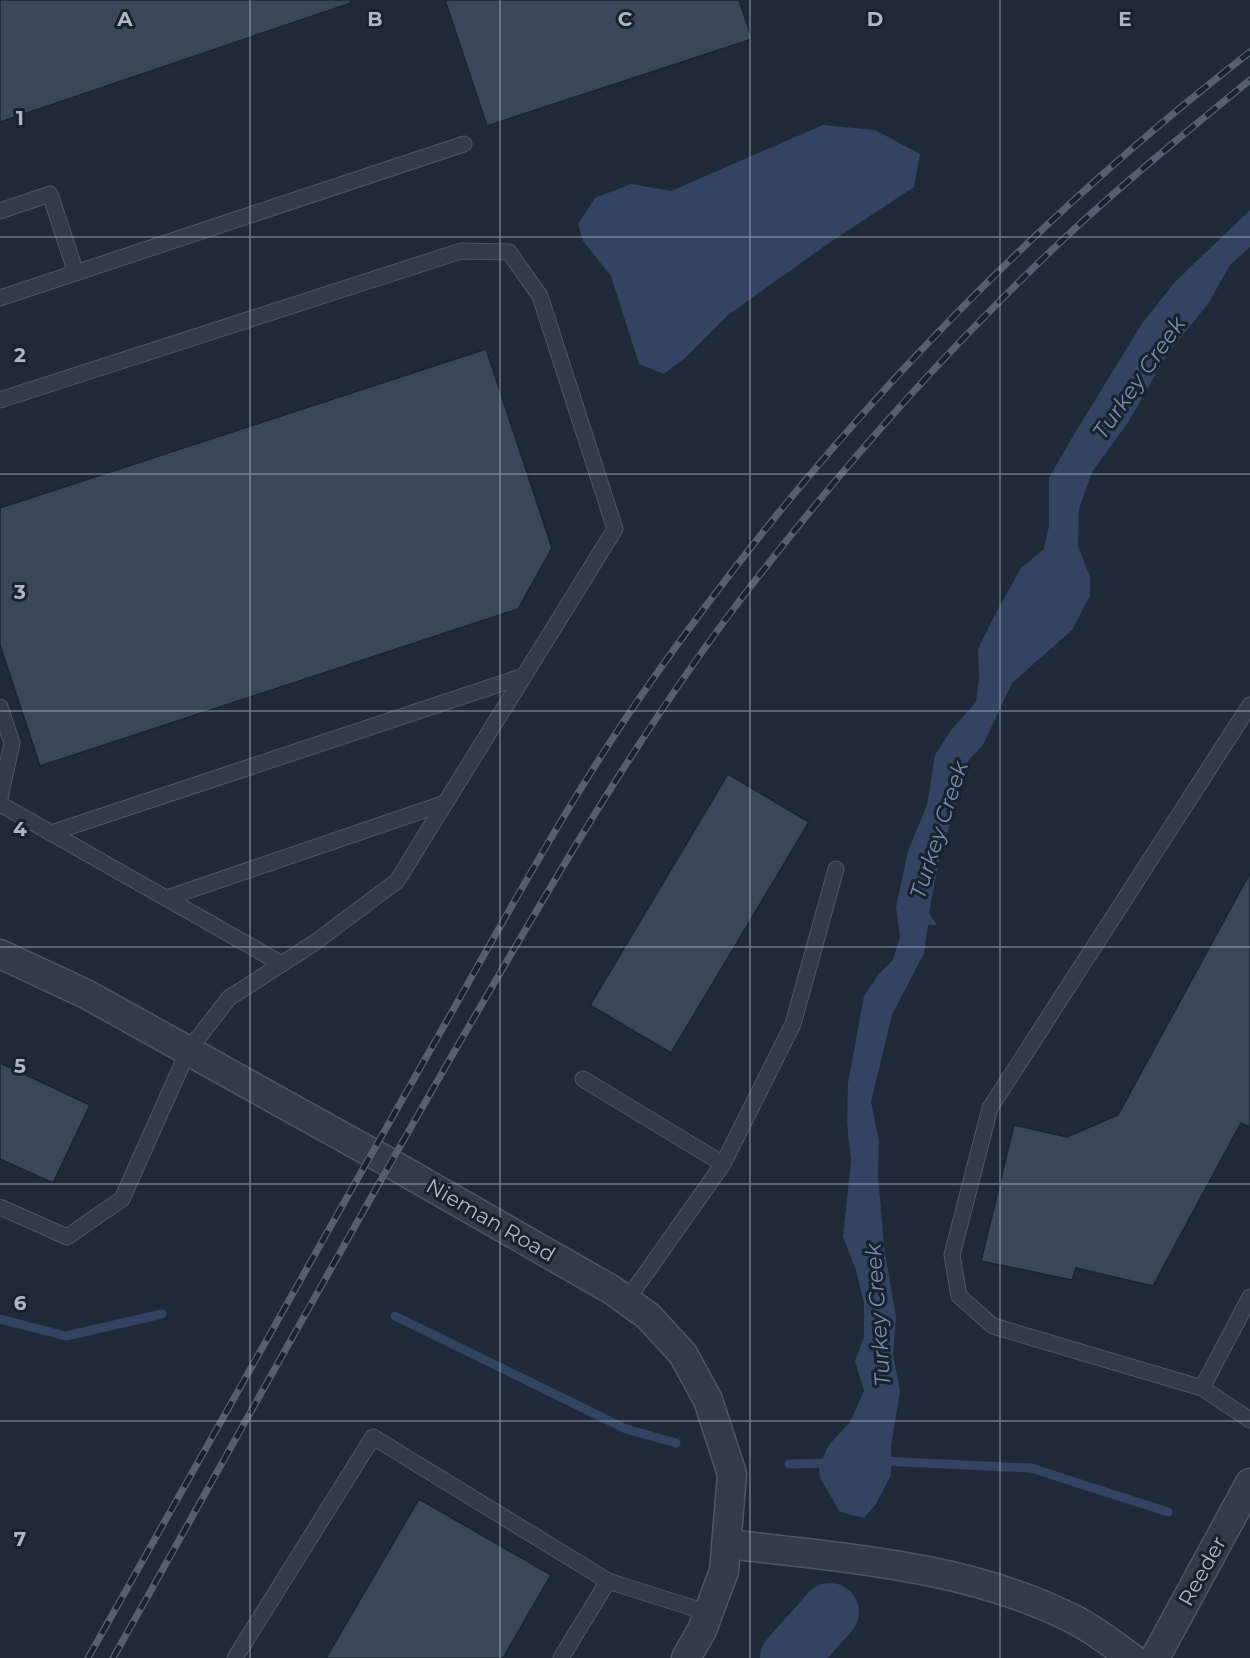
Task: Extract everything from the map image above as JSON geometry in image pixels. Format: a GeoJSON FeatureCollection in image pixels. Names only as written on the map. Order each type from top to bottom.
{"type":"FeatureCollection","features":[{"type":"Feature","properties":{"kind":"street","name":"Nieman Road"},"geometry":{"type":"LineString","coordinates":[[0,954],[86,994],[400,1169],[627,1300],[648,1316],[683,1354],[715,1416],[732,1474],[724,1571],[709,1613],[686,1658]]}},
{"type":"Feature","properties":{"kind":"street","name":"Reeder"},"geometry":{"type":"LineString","coordinates":[[1155,1658],[1250,1483]]}},
{"type":"Feature","properties":{"kind":"street"},"geometry":{"type":"LineString","coordinates":[[728,1544],[874,1562],[994,1587],[1079,1622],[1132,1658]]}},
{"type":"Feature","properties":{"kind":"lane"},"geometry":{"type":"LineString","coordinates":[[0,298],[464,144]]}},
{"type":"Feature","properties":{"kind":"lane"},"geometry":{"type":"LineString","coordinates":[[0,211],[50,194],[76,273]]}},
{"type":"Feature","properties":{"kind":"lane"},"geometry":{"type":"LineString","coordinates":[[0,400],[461,250],[509,252],[540,296],[615,529],[397,881],[229,998],[188,1051],[122,1199],[67,1237],[0,1207]]}},
{"type":"Feature","properties":{"kind":"lane"},"geometry":{"type":"LineString","coordinates":[[51,833],[524,676]]}},
{"type":"Feature","properties":{"kind":"lane"},"geometry":{"type":"LineString","coordinates":[[1250,705],[990,1108],[952,1255],[959,1296],[993,1326],[1202,1388],[1250,1420]]}},
{"type":"Feature","properties":{"kind":"lane"},"geometry":{"type":"LineString","coordinates":[[0,707],[12,743],[0,798]]}},
{"type":"Feature","properties":{"kind":"lane"},"geometry":{"type":"LineString","coordinates":[[167,898],[445,803]]}},
{"type":"Feature","properties":{"kind":"lane"},"geometry":{"type":"LineString","coordinates":[[0,804],[282,963]]}},
{"type":"Feature","properties":{"kind":"lane"},"geometry":{"type":"LineString","coordinates":[[627,1300],[723,1164],[793,1024],[836,869]]}},
{"type":"Feature","properties":{"kind":"lane"},"geometry":{"type":"LineString","coordinates":[[583,1079],[723,1164]]}},
{"type":"Feature","properties":{"kind":"lane"},"geometry":{"type":"LineString","coordinates":[[1202,1388],[1250,1297]]}},
{"type":"Feature","properties":{"kind":"lane"},"geometry":{"type":"LineString","coordinates":[[235,1658],[373,1437],[608,1581],[709,1613]]}},
{"type":"Feature","properties":{"kind":"lane"},"geometry":{"type":"LineString","coordinates":[[561,1658],[608,1581]]}},
{"type":"Feature","properties":{"kind":"water"},"geometry":{"type":"Polygon","coordinates":[[[823,125],[875,130],[920,154],[914,187],[829,243],[728,315],[685,358],[664,374],[639,364],[611,276],[583,241],[578,224],[595,198],[631,184],[671,191],[823,125]]]}},
{"type":"Feature","properties":{"kind":"water"},"geometry":{"type":"Polygon","coordinates":[[[1250,210],[1250,247],[1230,265],[1208,304],[1167,354],[1129,421],[1092,472],[1079,509],[1078,546],[1090,577],[1090,596],[1072,630],[1012,683],[983,745],[968,761],[938,865],[929,913],[937,925],[928,925],[924,953],[892,1015],[871,1102],[879,1141],[878,1175],[884,1247],[896,1317],[893,1355],[900,1391],[891,1446],[891,1475],[876,1504],[864,1518],[840,1512],[820,1478],[819,1468],[828,1446],[850,1422],[864,1391],[855,1361],[864,1337],[864,1303],[856,1270],[843,1237],[851,1161],[847,1123],[848,1083],[864,996],[878,975],[893,960],[900,937],[896,907],[908,851],[927,805],[935,755],[952,729],[976,702],[979,678],[978,649],[997,611],[1021,568],[1044,549],[1049,526],[1049,478],[1073,436],[1143,322],[1176,281],[1250,210]]]}},
{"type":"Feature","properties":{"kind":"building"},"geometry":{"type":"Polygon","coordinates":[[[0,0],[350,0],[351,3],[0,122],[0,0]]]}},
{"type":"Feature","properties":{"kind":"building"},"geometry":{"type":"Polygon","coordinates":[[[445,0],[739,0],[752,39],[487,126],[445,0]]]}},
{"type":"Feature","properties":{"kind":"building"},"geometry":{"type":"Polygon","coordinates":[[[486,349],[552,548],[518,609],[40,766],[0,645],[0,508],[486,349]]]}},
{"type":"Feature","properties":{"kind":"building"},"geometry":{"type":"Polygon","coordinates":[[[728,774],[809,822],[671,1053],[590,1005],[728,774]]]}},
{"type":"Feature","properties":{"kind":"building"},"geometry":{"type":"Polygon","coordinates":[[[1250,873],[1250,1127],[1241,1123],[1153,1286],[1076,1268],[1072,1280],[981,1261],[1014,1125],[1067,1137],[1118,1115],[1250,873]]]}},
{"type":"Feature","properties":{"kind":"building"},"geometry":{"type":"Polygon","coordinates":[[[0,1063],[90,1105],[53,1183],[0,1159],[0,1063]]]}},
{"type":"Feature","properties":{"kind":"building"},"geometry":{"type":"Polygon","coordinates":[[[419,1499],[551,1575],[503,1658],[326,1658],[419,1499]]]}},
{"type":"Feature","properties":{"kind":"waterway"},"geometry":{"type":"LineString","coordinates":[[0,1319],[66,1336],[162,1314]]}},
{"type":"Feature","properties":{"kind":"waterway"},"geometry":{"type":"LineString","coordinates":[[395,1316],[626,1429],[676,1443]]}},
{"type":"Feature","properties":{"kind":"waterway"},"geometry":{"type":"LineString","coordinates":[[881,1461],[1031,1468],[1168,1512]]}},
{"type":"Feature","properties":{"kind":"waterway"},"geometry":{"type":"LineString","coordinates":[[789,1464],[831,1463]]}},
{"type":"Feature","properties":{"kind":"waterway","name":"Turkey Creek"},"geometry":{"type":"LineString","coordinates":[[789,1658],[830,1612]]}},
{"type":"Feature","properties":{"kind":"railway"},"geometry":{"type":"LineString","coordinates":[[88,1658],[534,866],[590,773],[650,683],[714,595],[782,509],[852,426],[926,345],[1082,193],[1250,52]]}},
{"type":"Feature","properties":{"kind":"railway"},"geometry":{"type":"LineString","coordinates":[[113,1658],[373,1194],[527,927],[594,815],[702,652],[817,503],[898,409],[982,319],[1092,213],[1158,155],[1250,80]]}}]}
